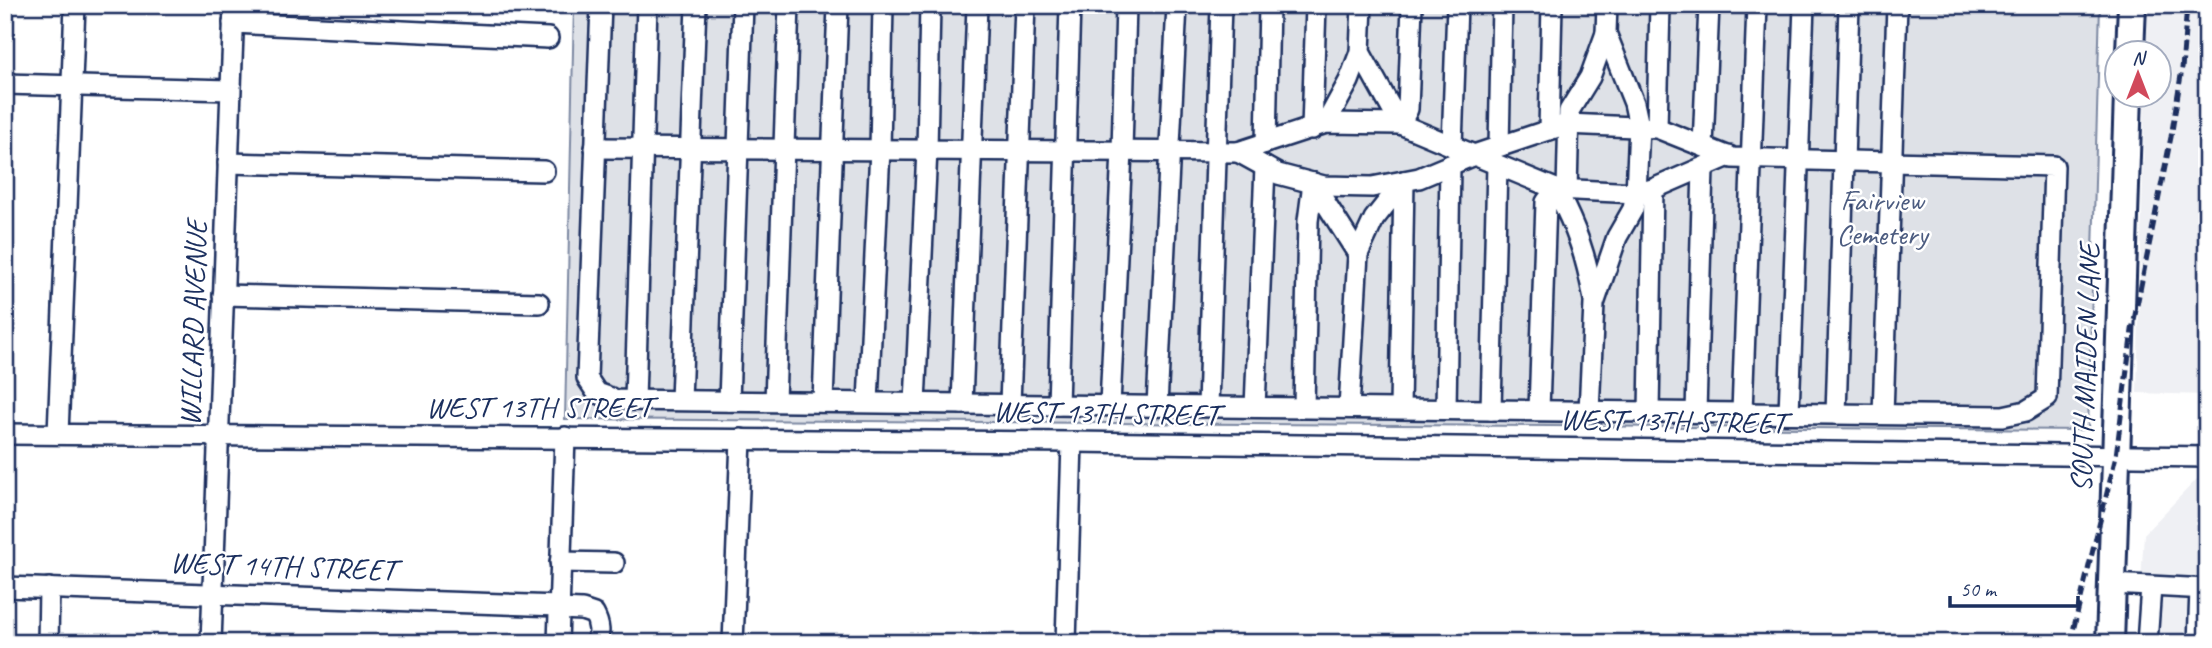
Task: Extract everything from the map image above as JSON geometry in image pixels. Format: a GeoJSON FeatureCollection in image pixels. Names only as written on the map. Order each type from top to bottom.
{"type":"FeatureCollection","features":[{"type":"Feature","properties":{"kind":"main road"},"geometry":{"type":"LineString","coordinates":[[2131,38],[2132,5]]}},
{"type":"Feature","properties":{"kind":"main road","name":"SOUTH MAIDEN LANE"},"geometry":{"type":"LineString","coordinates":[[2110,643],[2128,108]]}},
{"type":"Feature","properties":{"kind":"street"},"geometry":{"type":"LineString","coordinates":[[58,434],[75,5]]}},
{"type":"Feature","properties":{"kind":"street"},"geometry":{"type":"LineString","coordinates":[[601,5],[587,379],[597,393],[617,400],[2003,416],[2026,411],[2047,398],[2054,166],[1752,158],[1728,156],[1648,127],[1558,126]]}},
{"type":"Feature","properties":{"kind":"street"},"geometry":{"type":"LineString","coordinates":[[635,400],[648,5]]}},
{"type":"Feature","properties":{"kind":"street"},"geometry":{"type":"LineString","coordinates":[[681,400],[696,5]]}},
{"type":"Feature","properties":{"kind":"street"},"geometry":{"type":"LineString","coordinates":[[729,401],[743,5]]}},
{"type":"Feature","properties":{"kind":"street"},"geometry":{"type":"LineString","coordinates":[[775,401],[789,5]]}},
{"type":"Feature","properties":{"kind":"street"},"geometry":{"type":"LineString","coordinates":[[823,402],[838,5]]}},
{"type":"Feature","properties":{"kind":"street"},"geometry":{"type":"LineString","coordinates":[[868,402],[880,149],[883,5]]}},
{"type":"Feature","properties":{"kind":"street"},"geometry":{"type":"LineString","coordinates":[[915,403],[927,150],[930,5]]}},
{"type":"Feature","properties":{"kind":"street"},"geometry":{"type":"LineString","coordinates":[[962,404],[977,5]]}},
{"type":"Feature","properties":{"kind":"street"},"geometry":{"type":"LineString","coordinates":[[1010,404],[1026,5]]}},
{"type":"Feature","properties":{"kind":"street"},"geometry":{"type":"LineString","coordinates":[[1058,405],[1070,5]]}},
{"type":"Feature","properties":{"kind":"street"},"geometry":{"type":"LineString","coordinates":[[1110,405],[1126,5]]}},
{"type":"Feature","properties":{"kind":"street"},"geometry":{"type":"LineString","coordinates":[[1157,406],[1177,5]]}},
{"type":"Feature","properties":{"kind":"street"},"geometry":{"type":"LineString","coordinates":[[1208,406],[1221,5]]}},
{"type":"Feature","properties":{"kind":"street"},"geometry":{"type":"LineString","coordinates":[[1266,143],[1269,5]]}},
{"type":"Feature","properties":{"kind":"street"},"geometry":{"type":"LineString","coordinates":[[1316,5],[1319,126]]}},
{"type":"Feature","properties":{"kind":"street"},"geometry":{"type":"LineString","coordinates":[[1319,126],[1349,81],[1360,51],[1362,5]]}},
{"type":"Feature","properties":{"kind":"street"},"geometry":{"type":"LineString","coordinates":[[1400,124],[1408,109],[1412,5]]}},
{"type":"Feature","properties":{"kind":"street"},"geometry":{"type":"LineString","coordinates":[[1446,409],[1457,5]]}},
{"type":"Feature","properties":{"kind":"street"},"geometry":{"type":"LineString","coordinates":[[1491,410],[1502,5]]}},
{"type":"Feature","properties":{"kind":"street"},"geometry":{"type":"LineString","coordinates":[[1552,5],[1562,189],[1588,265],[1594,304],[1589,411]]}},
{"type":"Feature","properties":{"kind":"street"},"geometry":{"type":"LineString","coordinates":[[1498,156],[1558,126],[1569,111],[1590,78],[1606,33],[1607,5]]}},
{"type":"Feature","properties":{"kind":"street"},"geometry":{"type":"LineString","coordinates":[[1648,411],[1645,191],[1648,127],[1660,5]]}},
{"type":"Feature","properties":{"kind":"street"},"geometry":{"type":"LineString","coordinates":[[1703,146],[1709,5]]}},
{"type":"Feature","properties":{"kind":"street"},"geometry":{"type":"LineString","coordinates":[[1742,412],[1757,5]]}},
{"type":"Feature","properties":{"kind":"street"},"geometry":{"type":"LineString","coordinates":[[1789,413],[1804,5]]}},
{"type":"Feature","properties":{"kind":"street"},"geometry":{"type":"LineString","coordinates":[[1836,414],[1849,5]]}},
{"type":"Feature","properties":{"kind":"street"},"geometry":{"type":"LineString","coordinates":[[1883,414],[1897,5]]}},
{"type":"Feature","properties":{"kind":"street"},"geometry":{"type":"LineString","coordinates":[[233,14],[548,38]]}},
{"type":"Feature","properties":{"kind":"street","name":"WILLARD AVENUE"},"geometry":{"type":"LineString","coordinates":[[211,643],[233,14]]}},
{"type":"Feature","properties":{"kind":"street"},"geometry":{"type":"LineString","coordinates":[[1606,33],[1634,103],[1648,127]]}},
{"type":"Feature","properties":{"kind":"street"},"geometry":{"type":"LineString","coordinates":[[1360,51],[1400,124],[1451,156]]}},
{"type":"Feature","properties":{"kind":"street"},"geometry":{"type":"LineString","coordinates":[[5,84],[230,90]]}},
{"type":"Feature","properties":{"kind":"street"},"geometry":{"type":"LineString","coordinates":[[595,148],[1238,152],[1319,126],[1400,124]]}},
{"type":"Feature","properties":{"kind":"street"},"geometry":{"type":"LineString","coordinates":[[1238,152],[1278,174],[1324,186],[1372,187],[1404,181],[1419,177],[1451,156],[1474,155],[1498,156],[1562,189],[1645,191],[1728,156]]}},
{"type":"Feature","properties":{"kind":"street"},"geometry":{"type":"LineString","coordinates":[[228,163],[544,171]]}},
{"type":"Feature","properties":{"kind":"street"},"geometry":{"type":"LineString","coordinates":[[1255,407],[1265,167]]}},
{"type":"Feature","properties":{"kind":"street"},"geometry":{"type":"LineString","coordinates":[[1696,412],[1703,167]]}},
{"type":"Feature","properties":{"kind":"street"},"geometry":{"type":"LineString","coordinates":[[1349,408],[1358,254],[1374,219],[1404,181]]}},
{"type":"Feature","properties":{"kind":"street"},"geometry":{"type":"LineString","coordinates":[[1400,408],[1404,181]]}},
{"type":"Feature","properties":{"kind":"street"},"geometry":{"type":"LineString","coordinates":[[1313,183],[1358,254]]}},
{"type":"Feature","properties":{"kind":"street"},"geometry":{"type":"LineString","coordinates":[[1304,407],[1308,221],[1313,183]]}},
{"type":"Feature","properties":{"kind":"street"},"geometry":{"type":"LineString","coordinates":[[1539,410],[1546,202],[1562,189]]}},
{"type":"Feature","properties":{"kind":"street"},"geometry":{"type":"LineString","coordinates":[[1594,304],[1617,237],[1645,191]]}},
{"type":"Feature","properties":{"kind":"street"},"geometry":{"type":"LineString","coordinates":[[223,295],[539,303]]}},
{"type":"Feature","properties":{"kind":"street","name":"WEST 13TH STREET"},"geometry":{"type":"LineString","coordinates":[[5,434],[1072,442],[2207,457]]}},
{"type":"Feature","properties":{"kind":"street"},"geometry":{"type":"LineString","coordinates":[[558,643],[565,437]]}},
{"type":"Feature","properties":{"kind":"street"},"geometry":{"type":"LineString","coordinates":[[733,643],[741,439]]}},
{"type":"Feature","properties":{"kind":"street"},"geometry":{"type":"LineString","coordinates":[[1066,643],[1072,442]]}},
{"type":"Feature","properties":{"kind":"street"},"geometry":{"type":"LineString","coordinates":[[561,562],[614,564]]}},
{"type":"Feature","properties":{"kind":"street"},"geometry":{"type":"LineString","coordinates":[[2112,584],[2204,589],[2198,643]]}},
{"type":"Feature","properties":{"kind":"street","name":"WEST 14TH STREET"},"geometry":{"type":"LineString","coordinates":[[5,587],[559,607],[594,614],[598,621],[598,635],[594,643]]}},
{"type":"Feature","properties":{"kind":"street"},"geometry":{"type":"LineString","coordinates":[[2147,643],[2151,587]]}},
{"type":"Feature","properties":{"kind":"street"},"geometry":{"type":"LineString","coordinates":[[48,643],[49,588]]}},
{"type":"Feature","properties":{"kind":"shaded area"},"geometry":{"type":"Polygon","coordinates":[[[2147,5],[2207,5],[2207,395],[2137,393],[2145,108],[2174,108],[2174,38],[2146,38],[2147,5]]]}},
{"type":"Feature","properties":{"kind":"shaded area"},"geometry":{"type":"Polygon","coordinates":[[[2197,479],[2207,479],[2207,643],[2137,643],[2144,534],[2197,479]]]}},
{"type":"Feature","properties":{"kind":"green space","name":"Fairview Cemetery"},"geometry":{"type":"Polygon","coordinates":[[[574,5],[2100,5],[2088,430],[565,419],[574,5]]]}},
{"type":"Feature","properties":{"kind":"railway"},"geometry":{"type":"LineString","coordinates":[[2070,643],[2116,456],[2132,330],[2182,69],[2187,5]]}}]}
